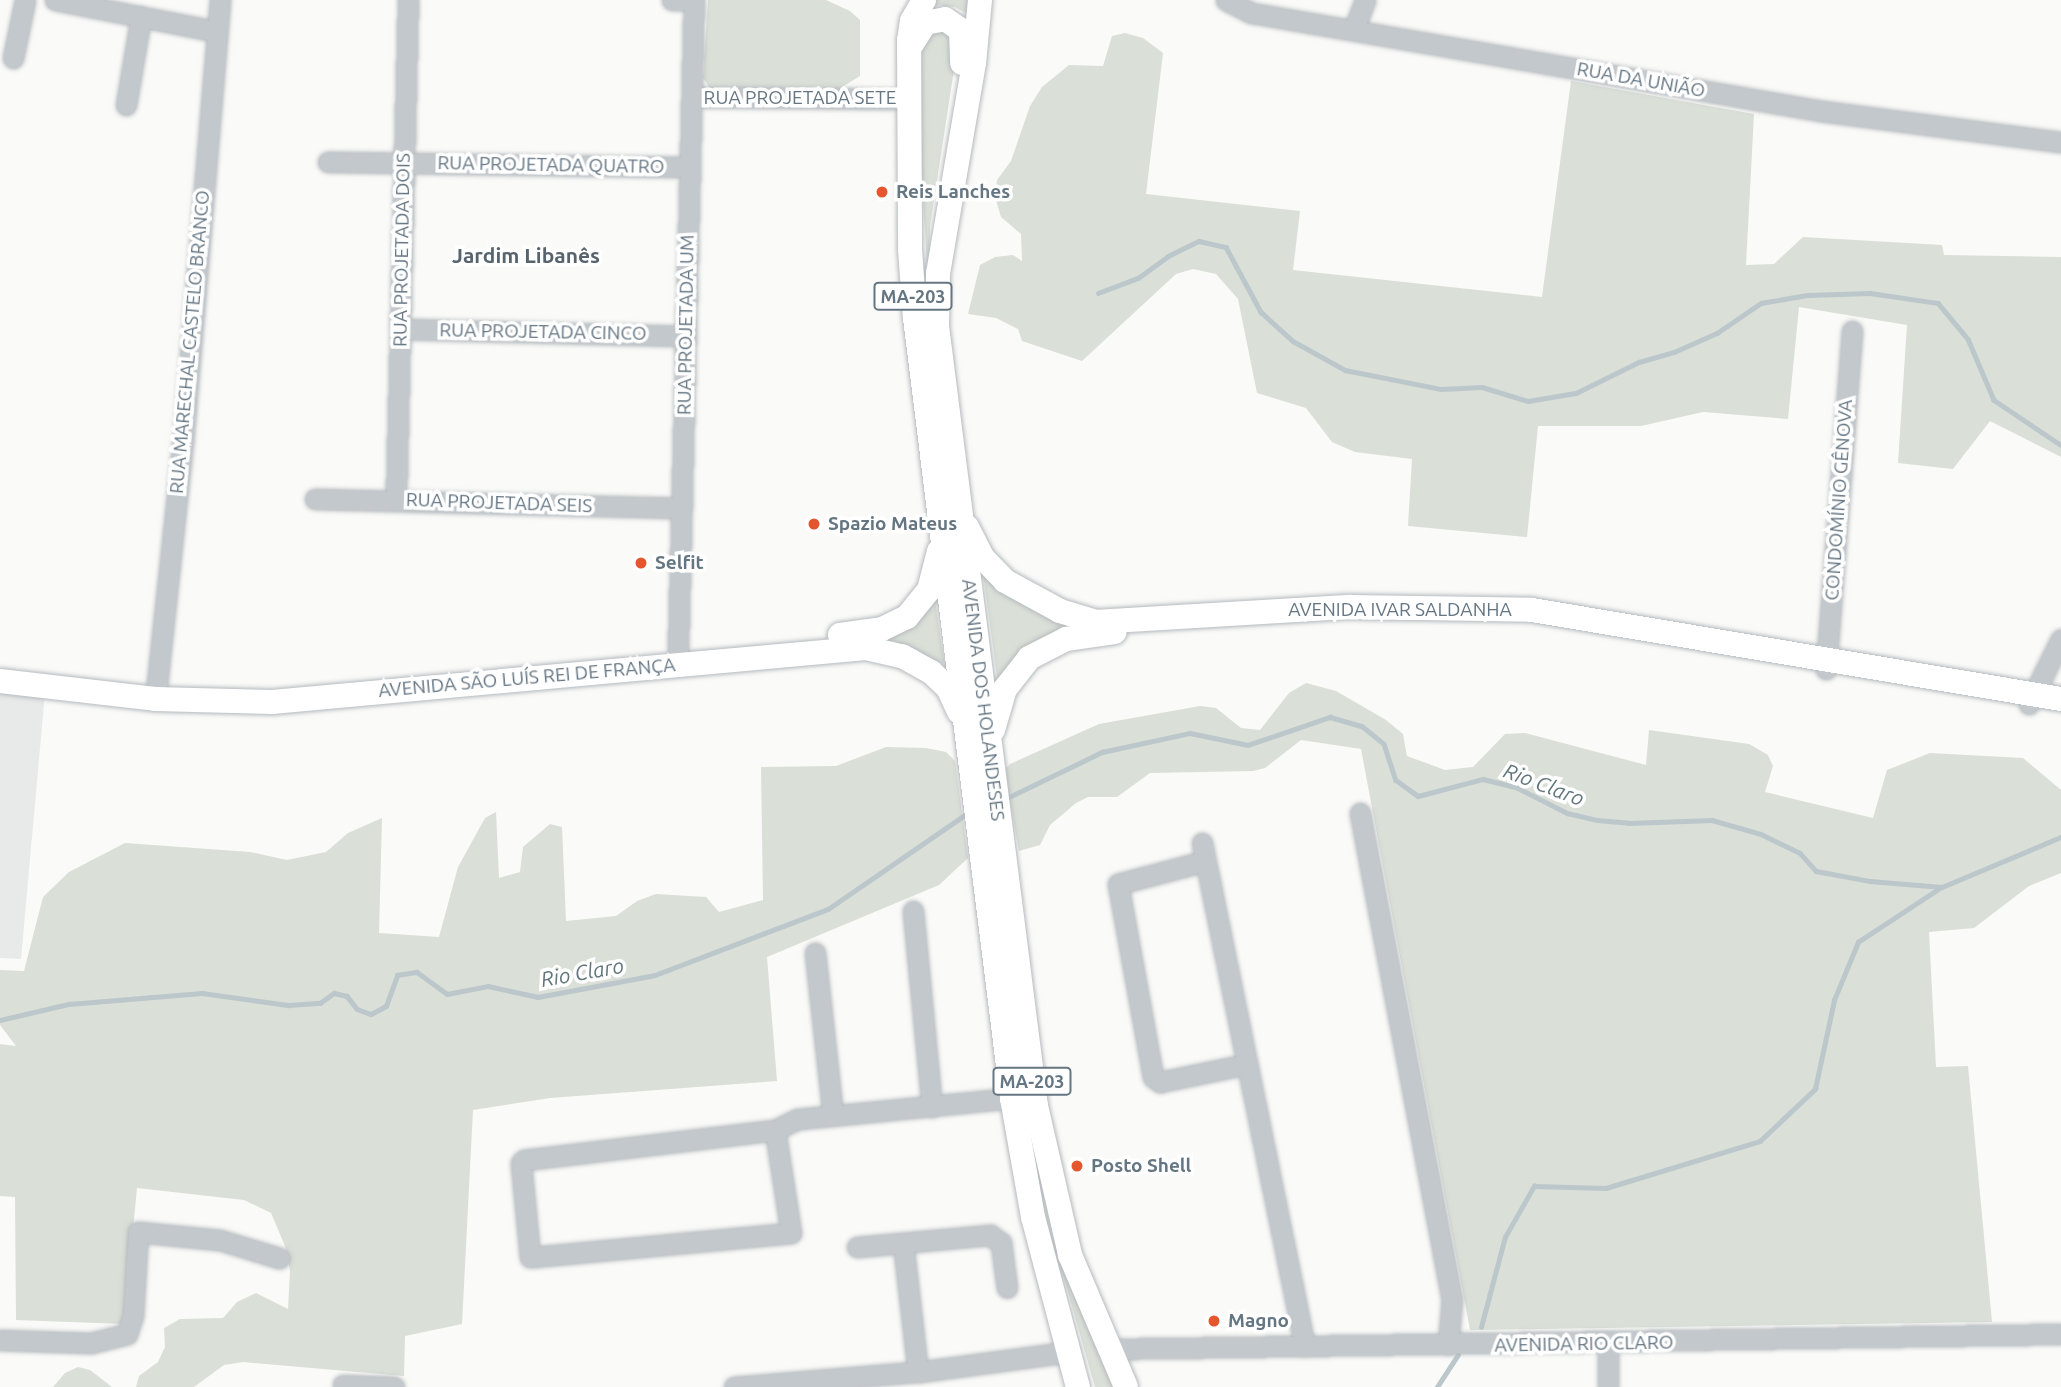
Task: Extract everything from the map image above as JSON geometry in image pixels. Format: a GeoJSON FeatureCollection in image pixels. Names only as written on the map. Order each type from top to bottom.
{"type":"FeatureCollection","features":[{"type":"Feature","properties":{"kind":"main road","name":"AVENIDA DOS HOLANDESES"},"geometry":{"type":"LineString","coordinates":[[924,0],[910,28],[908,67],[912,285],[941,523],[1043,1145],[1070,1255],[1107,1349],[1126,1387]]}},
{"type":"Feature","properties":{"kind":"main road","name":"AVENIDA DOS HOLANDESES"},"geometry":{"type":"LineString","coordinates":[[980,0],[974,63],[938,273],[937,326],[958,500],[1012,1098],[1033,1217],[1078,1387]]}},
{"type":"Feature","properties":{"kind":"main road"},"geometry":{"type":"LineString","coordinates":[[908,67],[915,37],[925,23],[945,19],[961,30],[964,50],[938,273]]}},
{"type":"Feature","properties":{"kind":"main road","name":"AVENIDA IVAR SALDANHA"},"geometry":{"type":"LineString","coordinates":[[958,500],[976,547],[997,574],[1042,602],[1095,622],[1351,607],[1518,609],[2031,699],[2061,709]]}},
{"type":"Feature","properties":{"kind":"main road","name":"AVENIDA SÃO LUÍS REI DE FRANÇA"},"geometry":{"type":"LineString","coordinates":[[0,664],[157,684],[272,688],[872,632],[895,624],[916,609],[929,590],[941,523]]}},
{"type":"Feature","properties":{"kind":"main road","name":"AVENIDA IVAR SALDANHA"},"geometry":{"type":"LineString","coordinates":[[982,771],[997,712],[1012,675],[1040,651],[1092,634],[1350,617],[1530,619],[1826,664]]}},
{"type":"Feature","properties":{"kind":"main road","name":"AVENIDA SÃO LUÍS REI DE FRANÇA"},"geometry":{"type":"LineString","coordinates":[[0,681],[191,702],[272,702],[866,648],[902,656],[943,683],[960,714],[982,771]]}},
{"type":"Feature","properties":{"kind":"main road","name":"AVENIDA IVAR SALDANHA"},"geometry":{"type":"LineString","coordinates":[[2031,699],[2061,699]]}},
{"type":"Feature","properties":{"kind":"street"},"geometry":{"type":"LineString","coordinates":[[13,58],[25,0]]}},
{"type":"Feature","properties":{"kind":"street"},"geometry":{"type":"LineString","coordinates":[[55,0],[215,31]]}},
{"type":"Feature","properties":{"kind":"street","name":"RUA MARECHAL CASTELO BRANCO"},"geometry":{"type":"LineString","coordinates":[[157,684],[183,441],[215,31],[220,0]]}},
{"type":"Feature","properties":{"kind":"street","name":"RUA PROJETADA DOIS"},"geometry":{"type":"LineString","coordinates":[[396,500],[408,0]]}},
{"type":"Feature","properties":{"kind":"street"},"geometry":{"type":"LineString","coordinates":[[672,0],[694,0]]}},
{"type":"Feature","properties":{"kind":"street","name":"RUA PROJETADA UM"},"geometry":{"type":"LineString","coordinates":[[678,650],[694,0]]}},
{"type":"Feature","properties":{"kind":"street","name":"RUA DA UNIÃO"},"geometry":{"type":"LineString","coordinates":[[1226,0],[1252,13],[1821,111],[2061,142]]}},
{"type":"Feature","properties":{"kind":"street"},"geometry":{"type":"LineString","coordinates":[[1354,29],[1365,0]]}},
{"type":"Feature","properties":{"kind":"street"},"geometry":{"type":"LineString","coordinates":[[126,105],[141,16]]}},
{"type":"Feature","properties":{"kind":"street","name":"RUA PROJETADA SETE"},"geometry":{"type":"LineString","coordinates":[[692,97],[908,99]]}},
{"type":"Feature","properties":{"kind":"street","name":"RUA PROJETADA QUATRO"},"geometry":{"type":"LineString","coordinates":[[328,162],[690,167]]}},
{"type":"Feature","properties":{"kind":"street","name":"RUA PROJETADA CINCO"},"geometry":{"type":"LineString","coordinates":[[400,329],[686,336]]}},
{"type":"Feature","properties":{"kind":"street","name":"CONDOMÍNIO GÊNOVA"},"geometry":{"type":"LineString","coordinates":[[1826,664],[1852,331]]}},
{"type":"Feature","properties":{"kind":"street","name":"RUA PROJETADA SEIS"},"geometry":{"type":"LineString","coordinates":[[316,499],[682,508]]}},
{"type":"Feature","properties":{"kind":"street"},"geometry":{"type":"LineString","coordinates":[[2031,699],[2061,639]]}},
{"type":"Feature","properties":{"kind":"street"},"geometry":{"type":"LineString","coordinates":[[1360,813],[1452,1299],[1448,1345]]}},
{"type":"Feature","properties":{"kind":"street"},"geometry":{"type":"LineString","coordinates":[[1247,1064],[1160,1082],[1153,1077],[1118,884],[1203,852],[1247,1064],[1299,1316],[1305,1347]]}},
{"type":"Feature","properties":{"kind":"street"},"geometry":{"type":"LineString","coordinates":[[913,911],[932,1107]]}},
{"type":"Feature","properties":{"kind":"street"},"geometry":{"type":"LineString","coordinates":[[815,953],[833,1115]]}},
{"type":"Feature","properties":{"kind":"street"},"geometry":{"type":"LineString","coordinates":[[775,1130],[791,1233],[530,1257],[522,1160],[775,1130],[798,1119],[1012,1098]]}},
{"type":"Feature","properties":{"kind":"street"},"geometry":{"type":"LineString","coordinates":[[0,1340],[91,1343],[127,1334],[133,1315],[138,1232],[219,1240],[279,1258]]}},
{"type":"Feature","properties":{"kind":"street"},"geometry":{"type":"LineString","coordinates":[[857,1247],[997,1237],[1007,1288]]}},
{"type":"Feature","properties":{"kind":"street"},"geometry":{"type":"LineString","coordinates":[[903,1243],[918,1372]]}},
{"type":"Feature","properties":{"kind":"street","name":"AVENIDA RIO CLARO"},"geometry":{"type":"LineString","coordinates":[[1107,1349],[1608,1344],[2061,1334]]}},
{"type":"Feature","properties":{"kind":"street"},"geometry":{"type":"LineString","coordinates":[[1608,1344],[1608,1387]]}},
{"type":"Feature","properties":{"kind":"street"},"geometry":{"type":"LineString","coordinates":[[734,1387],[918,1372],[1068,1352]]}},
{"type":"Feature","properties":{"kind":"street"},"geometry":{"type":"LineString","coordinates":[[343,1385],[394,1387]]}},
{"type":"Feature","properties":{"kind":"shaded area"},"geometry":{"type":"Polygon","coordinates":[[[708,0],[826,0],[850,11],[860,20],[860,76],[839,89],[710,88],[703,78],[708,0]]]}},
{"type":"Feature","properties":{"kind":"shaded area"},"geometry":{"type":"Polygon","coordinates":[[[934,0],[971,0],[967,14],[955,7],[933,5],[934,0]]]}},
{"type":"Feature","properties":{"kind":"shaded area"},"geometry":{"type":"Polygon","coordinates":[[[941,31],[949,34],[957,50],[930,226],[929,296],[921,169],[922,48],[930,35],[941,31]]]}},
{"type":"Feature","properties":{"kind":"shaded area"},"geometry":{"type":"Polygon","coordinates":[[[1125,33],[1143,38],[1163,53],[1146,194],[1300,211],[1293,270],[1542,297],[1571,81],[1754,114],[1746,265],[1774,264],[1803,237],[1942,245],[1944,255],[2061,257],[2061,457],[1990,421],[1953,469],[1898,463],[1907,325],[1799,307],[1788,419],[1703,412],[1641,426],[1538,426],[1527,537],[1408,526],[1412,459],[1355,452],[1332,442],[1306,408],[1257,393],[1238,299],[1216,274],[1193,269],[1176,274],[1082,361],[1022,341],[1018,329],[996,318],[968,314],[980,265],[995,257],[1013,255],[1022,261],[1021,234],[1001,217],[995,197],[997,180],[1011,161],[1030,106],[1042,87],[1069,65],[1103,66],[1112,36],[1125,33]]]}},
{"type":"Feature","properties":{"kind":"shaded area"},"geometry":{"type":"Polygon","coordinates":[[[983,573],[1077,623],[999,679],[997,677],[983,573]]]}},
{"type":"Feature","properties":{"kind":"shaded area"},"geometry":{"type":"Polygon","coordinates":[[[935,600],[944,661],[943,664],[884,636],[935,600]]]}},
{"type":"Feature","properties":{"kind":"shaded area"},"geometry":{"type":"Polygon","coordinates":[[[1306,683],[1336,691],[1386,720],[1403,734],[1407,756],[1445,770],[1473,767],[1505,734],[1525,733],[1646,765],[1649,730],[1749,744],[1768,755],[1773,766],[1765,792],[1873,818],[1887,770],[1930,753],[2023,758],[2061,790],[2061,873],[2029,886],[1974,928],[1929,932],[1936,1067],[1968,1066],[1992,1322],[1470,1330],[1361,749],[1301,740],[1265,768],[1253,771],[1150,773],[1117,797],[1088,797],[1076,803],[1050,825],[1040,845],[1019,851],[1004,770],[1010,764],[1099,724],[1200,706],[1216,708],[1241,728],[1260,730],[1289,693],[1306,683]]]}},
{"type":"Feature","properties":{"kind":"shaded area"},"geometry":{"type":"Polygon","coordinates":[[[0,687],[45,693],[21,959],[0,958],[0,687]]]}},
{"type":"Feature","properties":{"kind":"shaded area"},"geometry":{"type":"Polygon","coordinates":[[[886,747],[926,748],[946,752],[955,761],[968,858],[939,885],[767,957],[777,1081],[550,1098],[473,1110],[462,1324],[405,1336],[404,1376],[243,1362],[224,1365],[194,1387],[136,1387],[139,1376],[158,1362],[165,1347],[164,1328],[180,1319],[223,1318],[237,1302],[256,1293],[288,1309],[290,1271],[285,1246],[271,1213],[244,1200],[137,1188],[124,1324],[16,1320],[15,1197],[0,1196],[0,1044],[16,1046],[0,1025],[0,970],[24,971],[43,897],[69,872],[125,843],[250,852],[287,860],[326,852],[348,833],[382,818],[379,933],[439,937],[458,867],[485,818],[496,812],[499,878],[520,872],[523,847],[550,824],[562,827],[566,921],[616,916],[637,901],[656,894],[706,897],[719,912],[763,900],[761,767],[836,766],[886,747]]]}},
{"type":"Feature","properties":{"kind":"shaded area"},"geometry":{"type":"Polygon","coordinates":[[[1054,1243],[1061,1254],[1115,1387],[1095,1387],[1054,1243]]]}},
{"type":"Feature","properties":{"kind":"shaded area"},"geometry":{"type":"Polygon","coordinates":[[[78,1367],[90,1370],[112,1387],[53,1387],[65,1373],[78,1367]]]}},
{"type":"Feature","properties":{"kind":"waterway"},"geometry":{"type":"LineString","coordinates":[[1098,293],[1138,278],[1168,256],[1199,241],[1226,247],[1261,312],[1293,341],[1345,370],[1441,389],[1482,387],[1528,401],[1576,393],[1639,362],[1674,352],[1717,333],[1761,303],[1808,295],[1870,293],[1938,303],[1968,339],[1994,400],[2061,445]]}},
{"type":"Feature","properties":{"kind":"waterway","name":"Rio Claro"},"geometry":{"type":"LineString","coordinates":[[1007,798],[1102,752],[1190,733],[1248,745],[1330,717],[1362,726],[1384,744],[1396,780],[1418,796],[1483,779],[1516,787],[1567,813],[1597,820],[1629,823],[1712,820],[1761,834],[1800,853],[1816,871],[1870,881],[1942,887],[2061,837]]}},
{"type":"Feature","properties":{"kind":"waterway","name":"Rio Claro"},"geometry":{"type":"LineString","coordinates":[[0,1020],[69,1004],[202,993],[289,1005],[320,1003],[334,993],[347,996],[357,1009],[371,1014],[386,1006],[397,975],[417,972],[447,994],[488,986],[538,997],[655,975],[828,909],[965,815]]}},
{"type":"Feature","properties":{"kind":"waterway"},"geometry":{"type":"LineString","coordinates":[[1481,1327],[1505,1237],[1534,1186],[1606,1188],[1760,1141],[1815,1089],[1834,1000],[1858,942],[1940,888]]}},
{"type":"Feature","properties":{"kind":"waterway"},"geometry":{"type":"LineString","coordinates":[[1437,1387],[1458,1355]]}},
{"type":"Feature","properties":{"kind":"place","name":"Reis Lanches"},"geometry":{"type":"Point","coordinates":[882,192]}},
{"type":"Feature","properties":{"kind":"place","name":"Spazio Mateus"},"geometry":{"type":"Point","coordinates":[814,524]}},
{"type":"Feature","properties":{"kind":"place","name":"Selfit"},"geometry":{"type":"Point","coordinates":[641,563]}},
{"type":"Feature","properties":{"kind":"place","name":"Posto Shell"},"geometry":{"type":"Point","coordinates":[1077,1166]}},
{"type":"Feature","properties":{"kind":"place","name":"Magno"},"geometry":{"type":"Point","coordinates":[1214,1321]}},
{"type":"Feature","properties":{"kind":"district","name":"Jardim Libanês"},"geometry":{"type":"Point","coordinates":[526,255]}}]}
